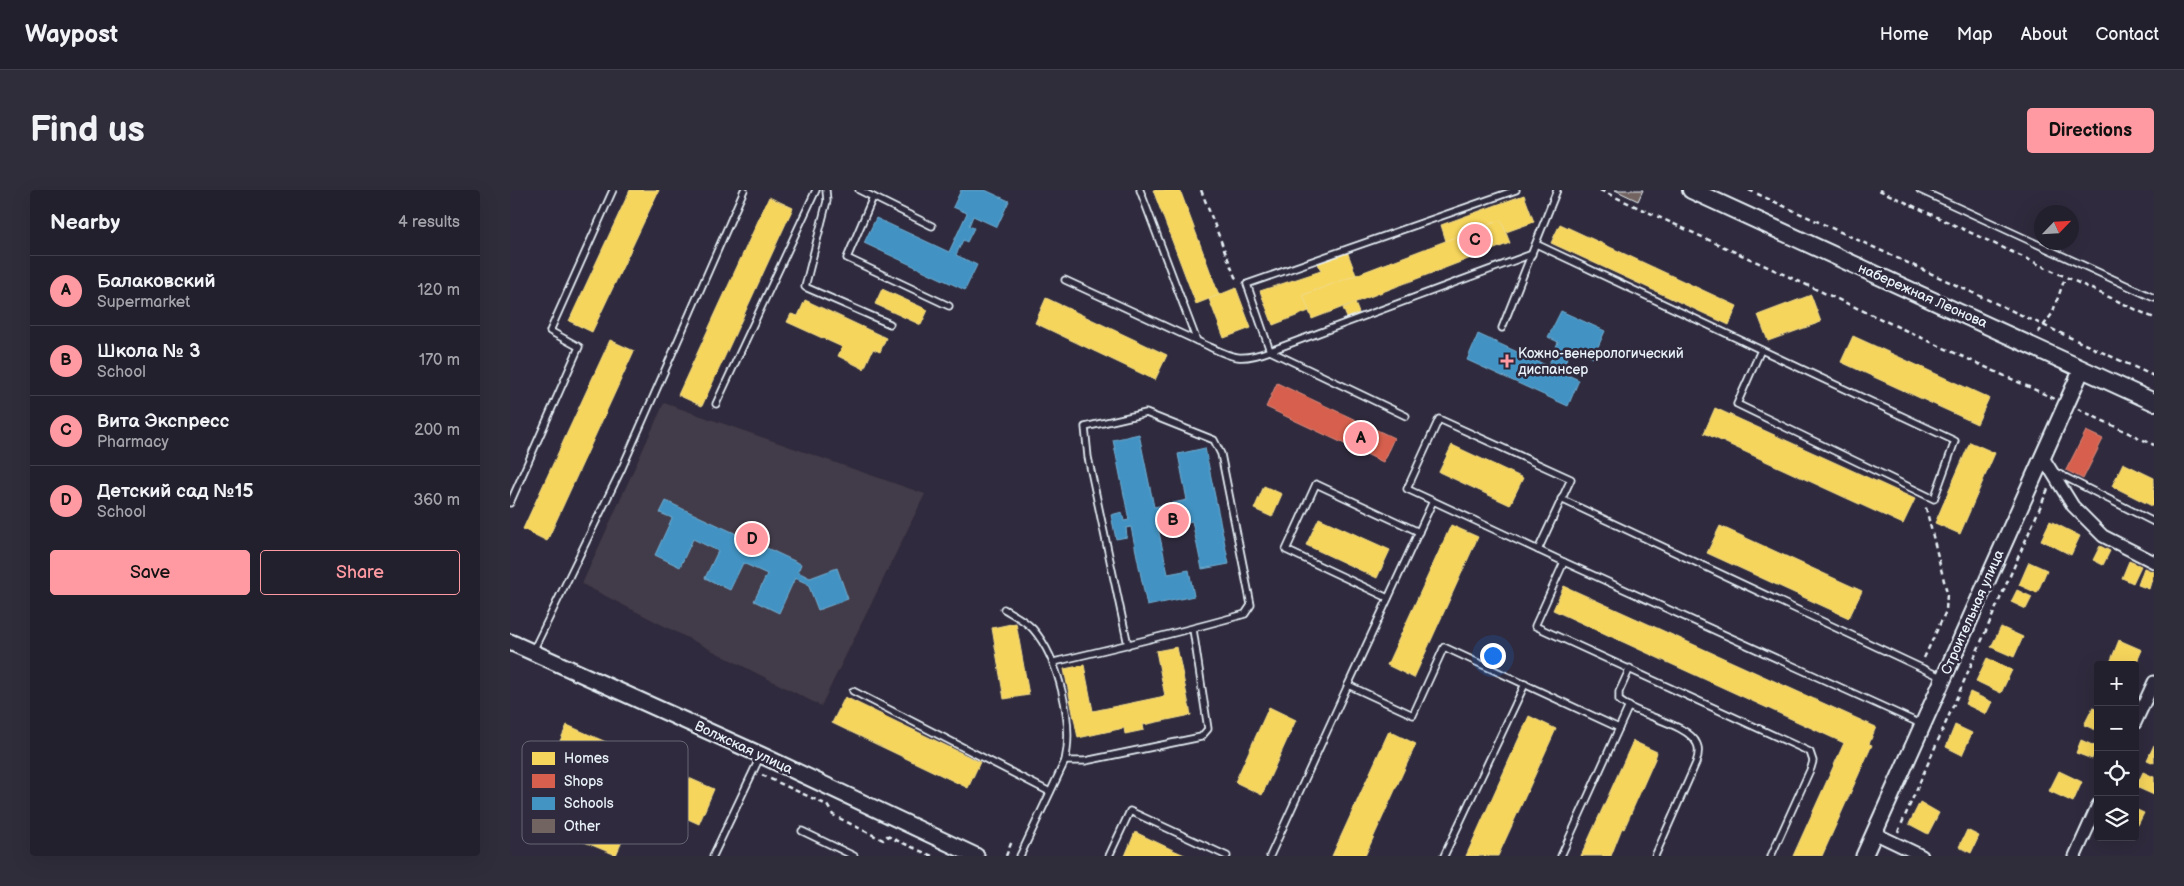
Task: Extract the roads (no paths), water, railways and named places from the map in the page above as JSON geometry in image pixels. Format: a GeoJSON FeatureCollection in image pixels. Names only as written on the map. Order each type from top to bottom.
{"type":"FeatureCollection","features":[{"type":"Feature","properties":{"kind":"main road","name":"набережная Леонова"},"geometry":{"type":"LineString","coordinates":[[1691,190],[2154,402]]}},
{"type":"Feature","properties":{"kind":"street","name":"Строительная улица"},"geometry":{"type":"LineString","coordinates":[[1864,856],[2082,369]]}},
{"type":"Feature","properties":{"kind":"street"},"geometry":{"type":"LineString","coordinates":[[2042,456],[2073,506],[2103,536],[2154,562]]}},
{"type":"Feature","properties":{"kind":"street","name":"Волжская улица"},"geometry":{"type":"LineString","coordinates":[[510,642],[761,755],[976,856]]}},
{"type":"Feature","properties":{"kind":"street"},"geometry":{"type":"LineString","coordinates":[[2139,714],[2154,682]]}},
{"type":"Feature","properties":{"kind":"street"},"geometry":{"type":"LineString","coordinates":[[2075,856],[2094,814]]}},
{"type":"Feature","properties":{"kind":"street"},"geometry":{"type":"LineString","coordinates":[[1874,833],[1922,856]]}},
{"type":"Feature","properties":{"kind":"lane"},"geometry":{"type":"LineString","coordinates":[[510,503],[579,347],[550,331],[613,190]]}},
{"type":"Feature","properties":{"kind":"lane"},"geometry":{"type":"LineString","coordinates":[[532,652],[622,468],[744,190]]}},
{"type":"Feature","properties":{"kind":"lane"},"geometry":{"type":"LineString","coordinates":[[716,404],[816,190]]}},
{"type":"Feature","properties":{"kind":"lane"},"geometry":{"type":"LineString","coordinates":[[826,190],[827,201],[805,287],[890,324]]}},
{"type":"Feature","properties":{"kind":"lane"},"geometry":{"type":"LineString","coordinates":[[859,190],[932,226]]}},
{"type":"Feature","properties":{"kind":"lane"},"geometry":{"type":"LineString","coordinates":[[1140,190],[1197,341]]}},
{"type":"Feature","properties":{"kind":"lane"},"geometry":{"type":"LineString","coordinates":[[1406,416],[1270,351],[1247,284],[1516,190]]}},
{"type":"Feature","properties":{"kind":"lane"},"geometry":{"type":"LineString","coordinates":[[1502,328],[1557,190]]}},
{"type":"Feature","properties":{"kind":"lane"},"geometry":{"type":"LineString","coordinates":[[1920,190],[2154,298]]}},
{"type":"Feature","properties":{"kind":"lane"},"geometry":{"type":"LineString","coordinates":[[873,196],[846,258],[949,306]]}},
{"type":"Feature","properties":{"kind":"lane"},"geometry":{"type":"LineString","coordinates":[[1536,244],[1762,350],[1955,441],[1934,499],[1738,404],[1762,350]]}},
{"type":"Feature","properties":{"kind":"lane"},"geometry":{"type":"LineString","coordinates":[[1065,280],[1197,341],[1238,358],[1252,358],[1532,254]]}},
{"type":"Feature","properties":{"kind":"lane"},"geometry":{"type":"LineString","coordinates":[[1054,662],[1128,645],[1193,629],[1245,614],[1251,605],[1221,454],[1214,440],[1146,413],[1085,426],[1088,457],[1128,645]]}},
{"type":"Feature","properties":{"kind":"lane"},"geometry":{"type":"LineString","coordinates":[[1538,550],[1571,479],[1439,419],[1407,489],[1433,501],[1538,550],[1564,562],[1922,724]]}},
{"type":"Feature","properties":{"kind":"lane"},"geometry":{"type":"LineString","coordinates":[[2052,473],[2154,522]]}},
{"type":"Feature","properties":{"kind":"lane"},"geometry":{"type":"LineString","coordinates":[[1388,598],[1286,550],[1316,484],[1419,532]]}},
{"type":"Feature","properties":{"kind":"lane"},"geometry":{"type":"LineString","coordinates":[[1562,499],[1943,678]]}},
{"type":"Feature","properties":{"kind":"lane"},"geometry":{"type":"LineString","coordinates":[[1270,856],[1433,501]]}},
{"type":"Feature","properties":{"kind":"lane"},"geometry":{"type":"LineString","coordinates":[[1564,562],[1535,626],[1810,752],[1813,761],[1811,768],[1771,856]]}},
{"type":"Feature","properties":{"kind":"lane"},"geometry":{"type":"LineString","coordinates":[[1004,610],[1023,619],[1033,629],[1054,662],[1068,727],[1069,744],[1065,761],[1020,856]]}},
{"type":"Feature","properties":{"kind":"lane"},"geometry":{"type":"LineString","coordinates":[[1065,761],[1085,760],[1201,737],[1208,729],[1193,629]]}},
{"type":"Feature","properties":{"kind":"lane"},"geometry":{"type":"LineString","coordinates":[[1348,685],[1413,715],[1444,647],[1619,728]]}},
{"type":"Feature","properties":{"kind":"lane"},"geometry":{"type":"LineString","coordinates":[[1630,668],[1618,696],[1622,703],[1685,732],[1697,744],[1699,753],[1655,856]]}},
{"type":"Feature","properties":{"kind":"lane"},"geometry":{"type":"LineString","coordinates":[[1444,856],[1525,684]]}},
{"type":"Feature","properties":{"kind":"lane"},"geometry":{"type":"LineString","coordinates":[[853,690],[1050,792]]}},
{"type":"Feature","properties":{"kind":"lane"},"geometry":{"type":"LineString","coordinates":[[1561,856],[1629,706]]}},
{"type":"Feature","properties":{"kind":"lane"},"geometry":{"type":"LineString","coordinates":[[713,856],[761,755]]}},
{"type":"Feature","properties":{"kind":"lane"},"geometry":{"type":"LineString","coordinates":[[1109,856],[1130,811],[1227,856]]}},
{"type":"Feature","properties":{"kind":"lane"},"geometry":{"type":"LineString","coordinates":[[802,831],[854,856]]}},
{"type":"Feature","properties":{"kind":"place","name":"Вита Экспресс"},"geometry":{"type":"Point","coordinates":[1475,240]}},
{"type":"Feature","properties":{"kind":"place","name":"Кожно-венерологический диспансер"},"geometry":{"type":"Point","coordinates":[1507,361]}},
{"type":"Feature","properties":{"kind":"place","name":"Балаковский"},"geometry":{"type":"Point","coordinates":[1361,438]}},
{"type":"Feature","properties":{"kind":"place","name":"Школа № 3"},"geometry":{"type":"Point","coordinates":[1173,520]}},
{"type":"Feature","properties":{"kind":"place","name":"Детский сад №15"},"geometry":{"type":"Point","coordinates":[752,539]}}]}
